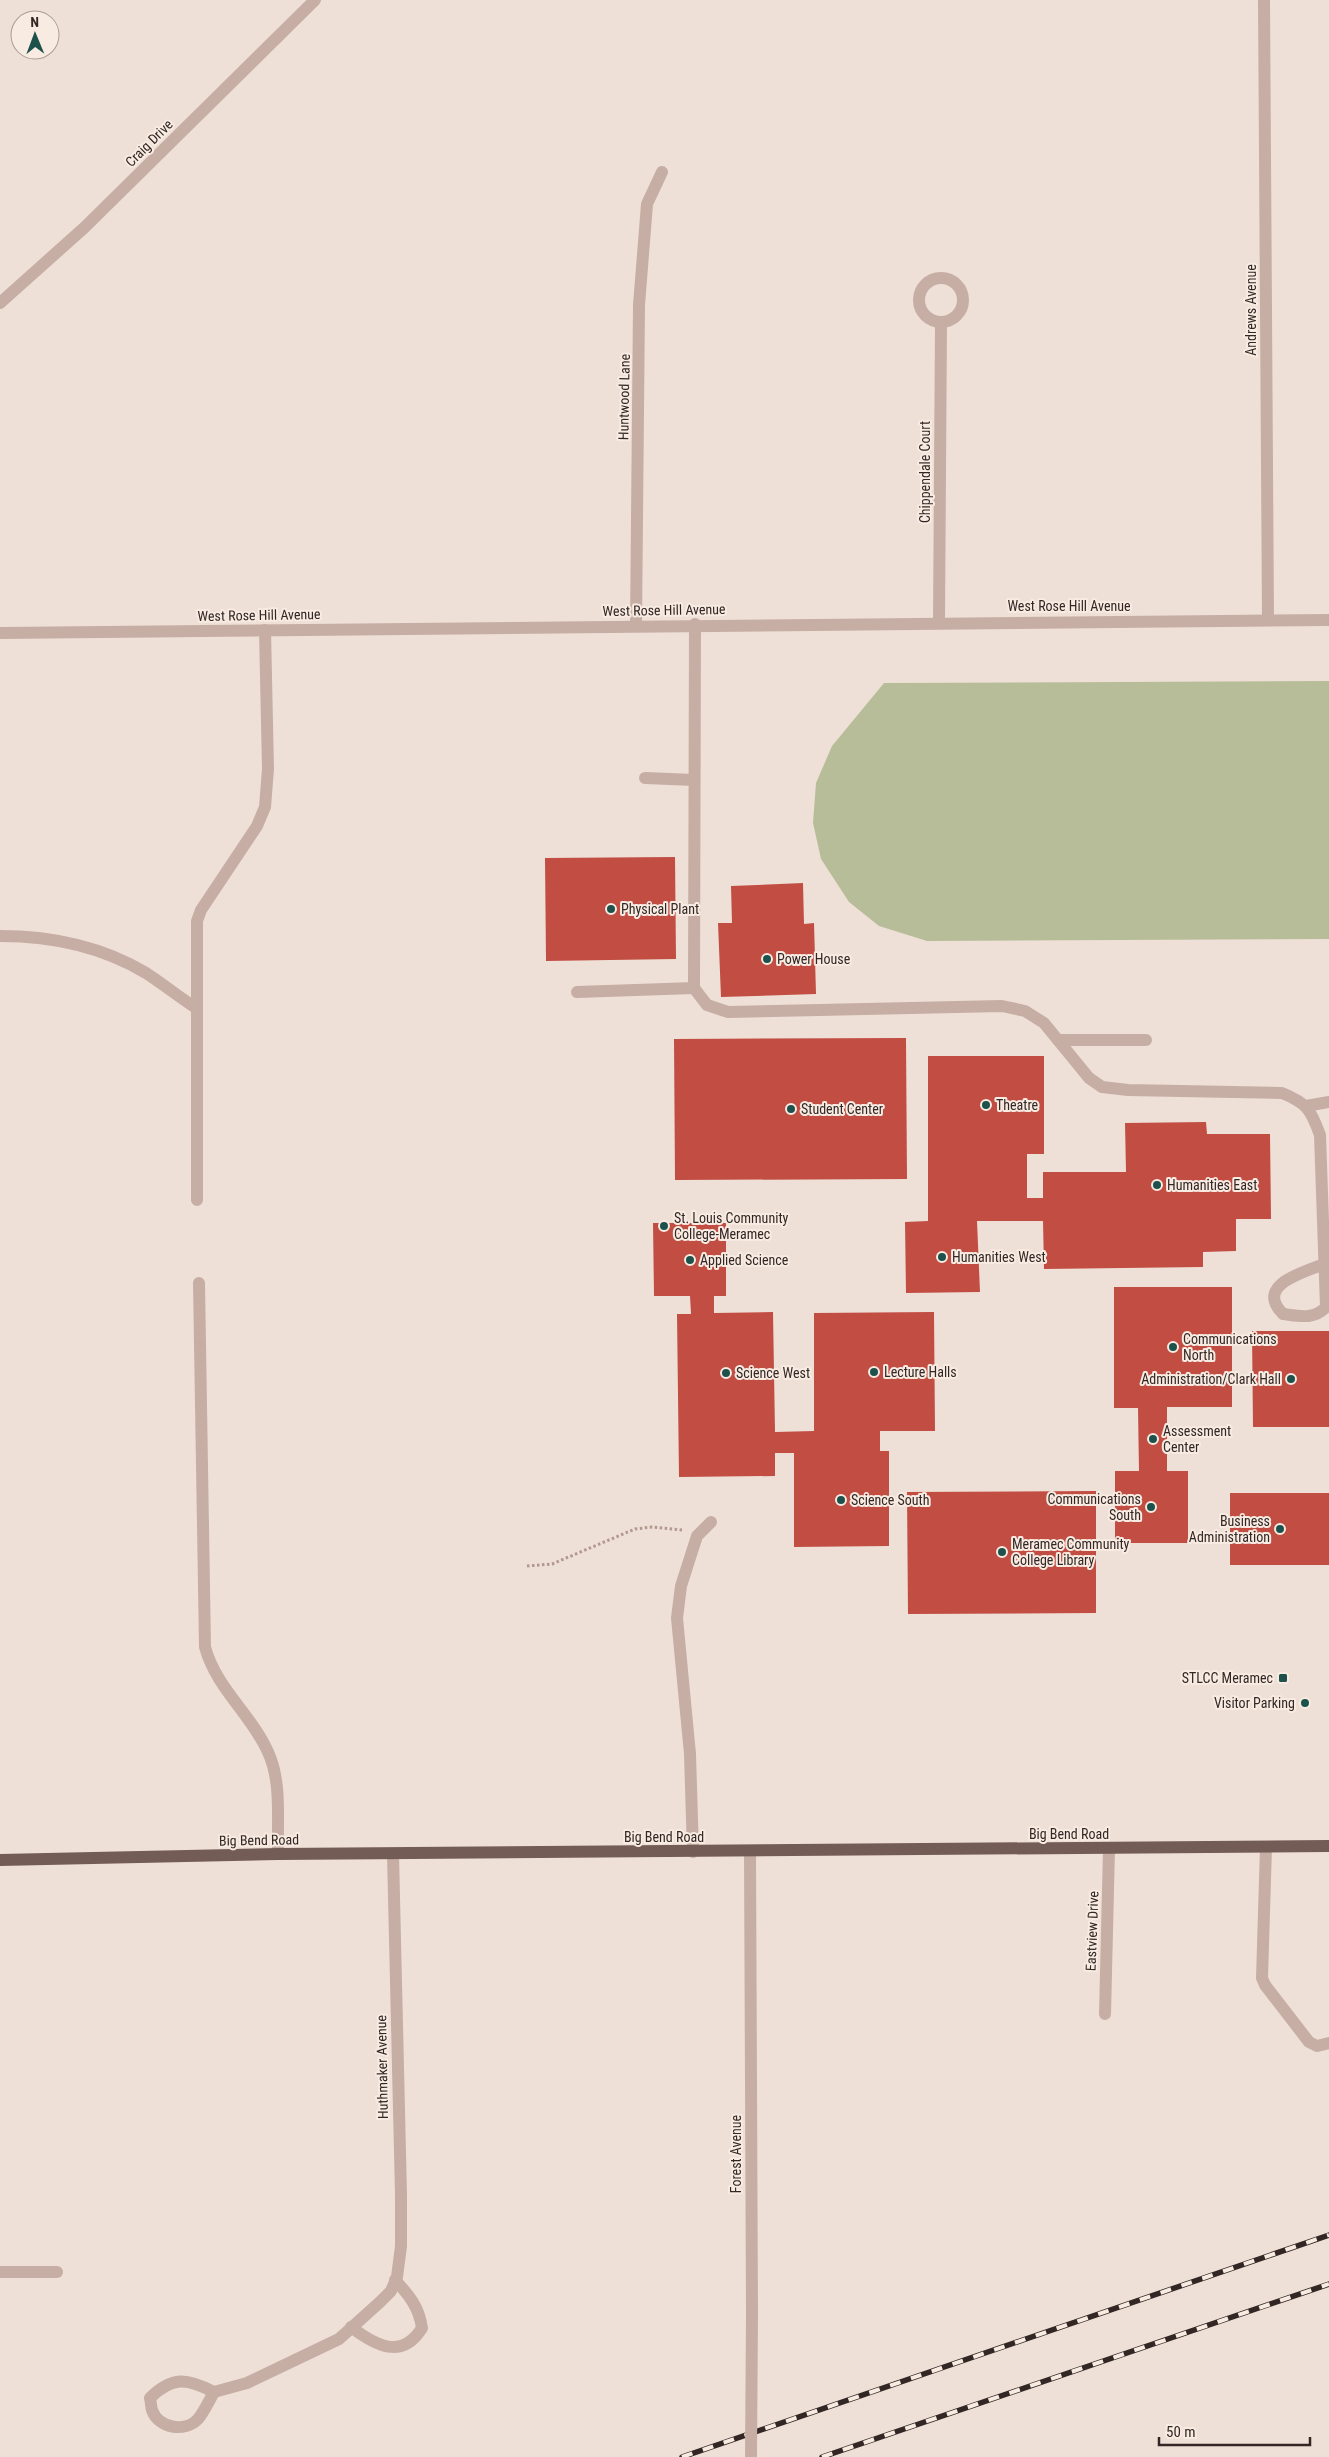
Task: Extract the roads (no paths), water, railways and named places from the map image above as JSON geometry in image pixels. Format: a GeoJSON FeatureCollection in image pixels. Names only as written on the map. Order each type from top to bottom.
{"type":"FeatureCollection","features":[{"type":"Feature","properties":{"kind":"main road","name":"Big Bend Road"},"geometry":{"type":"LineString","coordinates":[[0,1860],[278,1854],[1329,1846]]}},
{"type":"Feature","properties":{"kind":"street","name":"Craig Drive"},"geometry":{"type":"LineString","coordinates":[[0,303],[85,227],[315,0]]}},
{"type":"Feature","properties":{"kind":"street","name":"Andrews Avenue"},"geometry":{"type":"LineString","coordinates":[[1264,0],[1268,620]]}},
{"type":"Feature","properties":{"kind":"street","name":"Huntwood Lane"},"geometry":{"type":"LineString","coordinates":[[636,625],[640,305],[647,204],[662,172]]}},
{"type":"Feature","properties":{"kind":"street","name":"Chippendale Court"},"geometry":{"type":"LineString","coordinates":[[939,622],[941,322]]}},
{"type":"Feature","properties":{"kind":"street","name":"West Rose Hill Avenue"},"geometry":{"type":"LineString","coordinates":[[0,633],[694,624],[1329,620]]}},
{"type":"Feature","properties":{"kind":"street"},"geometry":{"type":"LineString","coordinates":[[694,624],[694,988],[707,1005],[728,1012],[1002,1006],[1025,1011],[1044,1023],[1089,1078],[1102,1087],[1128,1090],[1282,1093],[1300,1101],[1306,1106],[1313,1114],[1320,1135],[1326,1306],[1320,1313],[1311,1316],[1283,1314],[1276,1307],[1274,1297],[1278,1287],[1289,1278],[1324,1264]]}},
{"type":"Feature","properties":{"kind":"street"},"geometry":{"type":"LineString","coordinates":[[197,1200],[196,933],[201,910],[257,826],[265,807],[268,769],[265,630]]}},
{"type":"Feature","properties":{"kind":"street"},"geometry":{"type":"LineString","coordinates":[[645,778],[694,780]]}},
{"type":"Feature","properties":{"kind":"street"},"geometry":{"type":"LineString","coordinates":[[0,936],[54,938],[98,950],[148,974],[196,1008]]}},
{"type":"Feature","properties":{"kind":"street"},"geometry":{"type":"LineString","coordinates":[[577,992],[694,988]]}},
{"type":"Feature","properties":{"kind":"street"},"geometry":{"type":"LineString","coordinates":[[1058,1040],[1146,1040]]}},
{"type":"Feature","properties":{"kind":"street"},"geometry":{"type":"LineString","coordinates":[[1306,1106],[1329,1102]]}},
{"type":"Feature","properties":{"kind":"street"},"geometry":{"type":"LineString","coordinates":[[200,1283],[204,1647],[209,1664],[268,1753],[274,1771],[277,1790],[278,1854]]}},
{"type":"Feature","properties":{"kind":"street"},"geometry":{"type":"LineString","coordinates":[[693,1852],[690,1754],[677,1618],[681,1586],[696,1536],[711,1522]]}},
{"type":"Feature","properties":{"kind":"street"},"geometry":{"type":"LineString","coordinates":[[1266,1847],[1262,1978],[1265,1985],[1308,2042],[1317,2046],[1329,2043]]}},
{"type":"Feature","properties":{"kind":"street","name":"Eastview Drive"},"geometry":{"type":"LineString","coordinates":[[1104,2014],[1109,1849]]}},
{"type":"Feature","properties":{"kind":"street","name":"Forest Avenue"},"geometry":{"type":"LineString","coordinates":[[750,1851],[751,2457]]}},
{"type":"Feature","properties":{"kind":"street","name":"Huthmaker Avenue"},"geometry":{"type":"LineString","coordinates":[[214,2392],[247,2383],[339,2339],[391,2291],[395,2280],[401,2246],[401,2195],[393,1854]]}},
{"type":"Feature","properties":{"kind":"street"},"geometry":{"type":"LineString","coordinates":[[0,2272],[57,2272]]}},
{"type":"Feature","properties":{"kind":"street"},"geometry":{"type":"LineString","coordinates":[[352,2327],[368,2340],[383,2347],[401,2347],[414,2340],[422,2328],[420,2313],[395,2280]]}},
{"type":"Feature","properties":{"kind":"street"},"geometry":{"type":"LineString","coordinates":[[179,2381],[198,2384],[214,2392],[197,2420],[187,2426],[172,2427],[159,2421],[152,2410],[150,2398],[162,2386],[179,2381]]}},
{"type":"Feature","properties":{"kind":"railway"},"geometry":{"type":"LineString","coordinates":[[682,2457],[1329,2235]]}},
{"type":"Feature","properties":{"kind":"railway"},"geometry":{"type":"LineString","coordinates":[[822,2457],[1329,2284]]}},
{"type":"Feature","properties":{"kind":"place","name":"Physical Plant"},"geometry":{"type":"Point","coordinates":[611,909]}},
{"type":"Feature","properties":{"kind":"place","name":"Power House"},"geometry":{"type":"Point","coordinates":[767,959]}},
{"type":"Feature","properties":{"kind":"place","name":"Theatre"},"geometry":{"type":"Point","coordinates":[986,1105]}},
{"type":"Feature","properties":{"kind":"place","name":"Student Center"},"geometry":{"type":"Point","coordinates":[791,1109]}},
{"type":"Feature","properties":{"kind":"place","name":"Humanities East"},"geometry":{"type":"Point","coordinates":[1157,1185]}},
{"type":"Feature","properties":{"kind":"place","name":"St. Louis Community College-Meramec"},"geometry":{"type":"Point","coordinates":[664,1226]}},
{"type":"Feature","properties":{"kind":"place","name":"Humanities West"},"geometry":{"type":"Point","coordinates":[942,1257]}},
{"type":"Feature","properties":{"kind":"place","name":"Applied Science"},"geometry":{"type":"Point","coordinates":[690,1260]}},
{"type":"Feature","properties":{"kind":"place","name":"Communications North"},"geometry":{"type":"Point","coordinates":[1173,1347]}},
{"type":"Feature","properties":{"kind":"place","name":"Lecture Halls"},"geometry":{"type":"Point","coordinates":[874,1372]}},
{"type":"Feature","properties":{"kind":"place","name":"Science West"},"geometry":{"type":"Point","coordinates":[726,1373]}},
{"type":"Feature","properties":{"kind":"place","name":"Administration/Clark Hall"},"geometry":{"type":"Point","coordinates":[1291,1379]}},
{"type":"Feature","properties":{"kind":"place","name":"Assessment Center"},"geometry":{"type":"Point","coordinates":[1153,1439]}},
{"type":"Feature","properties":{"kind":"place","name":"Science South"},"geometry":{"type":"Point","coordinates":[841,1500]}},
{"type":"Feature","properties":{"kind":"place","name":"Communications South"},"geometry":{"type":"Point","coordinates":[1151,1507]}},
{"type":"Feature","properties":{"kind":"place","name":"Business Administration"},"geometry":{"type":"Point","coordinates":[1280,1529]}},
{"type":"Feature","properties":{"kind":"place","name":"Meramec Community College Library"},"geometry":{"type":"Point","coordinates":[1002,1552]}},
{"type":"Feature","properties":{"kind":"place","name":"STLCC Meramec"},"geometry":{"type":"Point","coordinates":[1283,1678]}},
{"type":"Feature","properties":{"kind":"place","name":"Visitor Parking"},"geometry":{"type":"Point","coordinates":[1305,1703]}}]}
